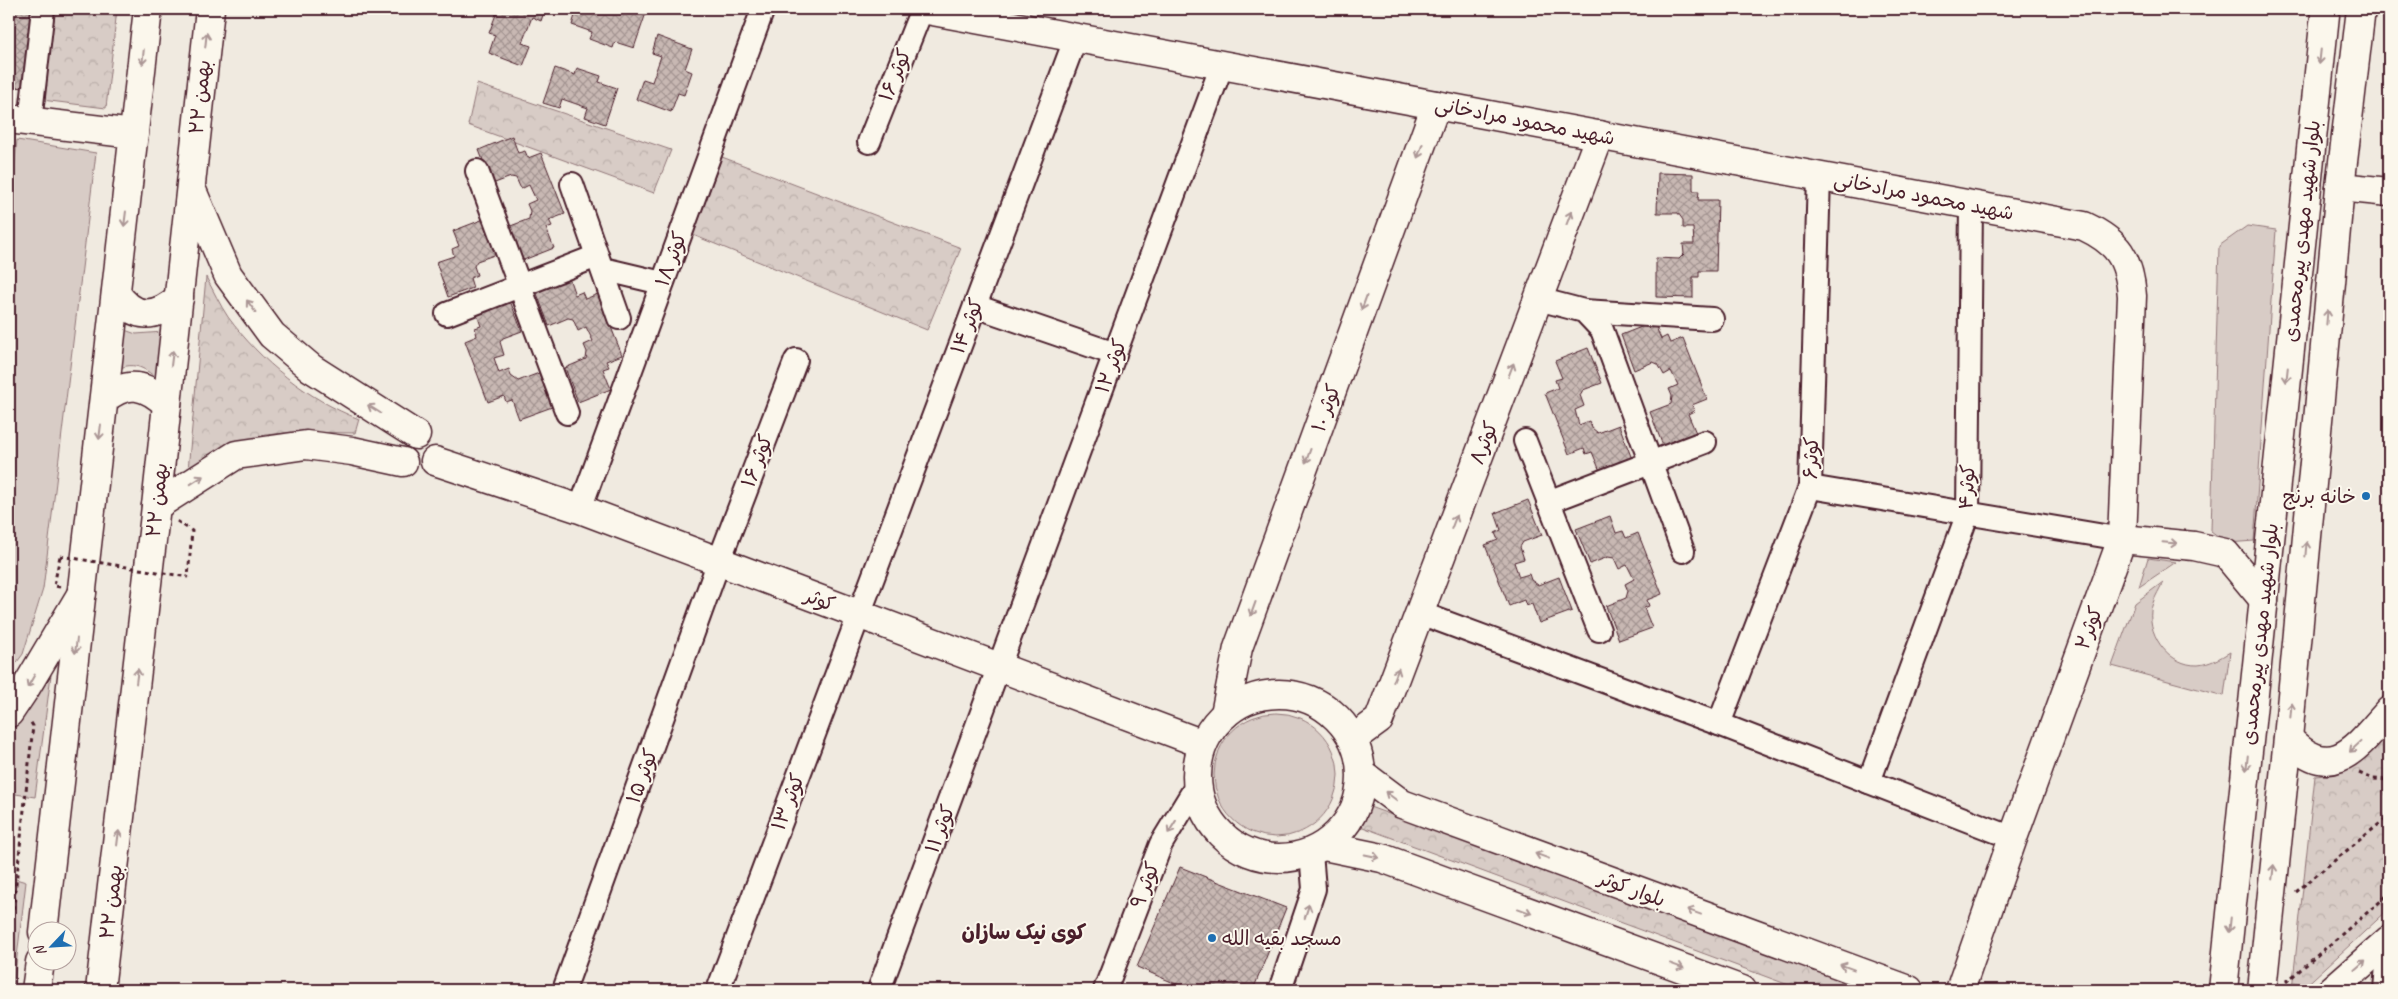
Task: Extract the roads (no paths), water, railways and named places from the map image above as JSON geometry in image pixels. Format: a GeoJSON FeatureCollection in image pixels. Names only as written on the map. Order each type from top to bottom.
{"type":"FeatureCollection","features":[{"type":"Feature","properties":{"kind":"main road"},"geometry":{"type":"LineString","coordinates":[[44,922],[148,9]]}},
{"type":"Feature","properties":{"kind":"main road","name":"۲۲ بهمن"},"geometry":{"type":"LineString","coordinates":[[100,990],[156,506],[210,9]]}},
{"type":"Feature","properties":{"kind":"main road","name":"شهید محمود مرادخانی"},"geometry":{"type":"LineString","coordinates":[[922,9],[2084,226],[2105,236],[2120,252]]}},
{"type":"Feature","properties":{"kind":"main road","name":"بلوار شهید مهدی پیرمحمدی"},"geometry":{"type":"LineString","coordinates":[[2223,990],[2324,9]]}},
{"type":"Feature","properties":{"kind":"main road","name":"بلوار شهید مهدی پیرمحمدی"},"geometry":{"type":"LineString","coordinates":[[2274,986],[2288,738],[2340,187],[2361,9]]}},
{"type":"Feature","properties":{"kind":"main road","name":"کوثر ۱۰"},"geometry":{"type":"LineString","coordinates":[[1225,714],[1238,648],[1436,105]]}},
{"type":"Feature","properties":{"kind":"main road"},"geometry":{"type":"LineString","coordinates":[[19,121],[134,134]]}},
{"type":"Feature","properties":{"kind":"main road","name":"کوثر۸"},"geometry":{"type":"LineString","coordinates":[[1353,740],[1379,720],[1600,135]]}},
{"type":"Feature","properties":{"kind":"main road"},"geometry":{"type":"LineString","coordinates":[[2340,187],[2389,192]]}},
{"type":"Feature","properties":{"kind":"main road"},"geometry":{"type":"LineString","coordinates":[[191,188],[228,275],[272,335],[311,368],[416,435],[424,436],[435,446],[435,461],[423,470],[408,468],[401,457],[402,445],[410,437],[416,435]]}},
{"type":"Feature","properties":{"kind":"main road","name":"کوثر۲"},"geometry":{"type":"LineString","coordinates":[[1960,990],[2012,838],[2122,539],[2132,296],[2130,273],[2120,252]]}},
{"type":"Feature","properties":{"kind":"main road"},"geometry":{"type":"LineString","coordinates":[[116,293],[122,302],[132,310],[143,314],[155,314],[166,309],[179,298]]}},
{"type":"Feature","properties":{"kind":"main road"},"geometry":{"type":"LineString","coordinates":[[104,399],[123,388],[134,386],[146,388],[156,394],[166,404]]}},
{"type":"Feature","properties":{"kind":"main road"},"geometry":{"type":"LineString","coordinates":[[156,506],[236,455],[306,445],[352,451],[403,462]]}},
{"type":"Feature","properties":{"kind":"main road","name":"کوثر"},"geometry":{"type":"LineString","coordinates":[[435,461],[580,509],[1203,744]]}},
{"type":"Feature","properties":{"kind":"main road"},"geometry":{"type":"LineString","coordinates":[[2122,539],[2194,546],[2225,552],[2264,600]]}},
{"type":"Feature","properties":{"kind":"main road"},"geometry":{"type":"LineString","coordinates":[[12,708],[82,593]]}},
{"type":"Feature","properties":{"kind":"main road"},"geometry":{"type":"LineString","coordinates":[[1284,694],[1306,698],[1325,707],[1341,722],[1353,740],[1362,774],[1360,795],[1352,815],[1340,832],[1318,849],[1290,858],[1268,858],[1248,852],[1235,845],[1213,826],[1202,806],[1197,786],[1197,765],[1203,744],[1212,728],[1225,714],[1243,702],[1263,695],[1284,694]]}},
{"type":"Feature","properties":{"kind":"main road"},"geometry":{"type":"LineString","coordinates":[[2288,738],[2300,750],[2316,758],[2332,761],[2349,752],[2389,711]]}},
{"type":"Feature","properties":{"kind":"main road","name":"بلوار کوثر"},"geometry":{"type":"LineString","coordinates":[[1362,774],[1402,804],[1909,990]]}},
{"type":"Feature","properties":{"kind":"main road"},"geometry":{"type":"LineString","coordinates":[[1318,849],[1382,858],[1732,988]]}},
{"type":"Feature","properties":{"kind":"main road"},"geometry":{"type":"LineString","coordinates":[[2332,990],[2389,940]]}},
{"type":"Feature","properties":{"kind":"main road"},"geometry":{"type":"LineString","coordinates":[[36,990],[39,972]]}},
{"type":"Feature","properties":{"kind":"street"},"geometry":{"type":"LineString","coordinates":[[19,121],[43,9]]}},
{"type":"Feature","properties":{"kind":"street","name":"کوثر ۱۸"},"geometry":{"type":"LineString","coordinates":[[580,509],[763,9]]}},
{"type":"Feature","properties":{"kind":"street","name":"کوثر ۱۶"},"geometry":{"type":"LineString","coordinates":[[869,142],[922,9]]}},
{"type":"Feature","properties":{"kind":"street","name":"کوثر ۱۴"},"geometry":{"type":"LineString","coordinates":[[859,614],[1076,38]]}},
{"type":"Feature","properties":{"kind":"street","name":"کوثر ۱۲"},"geometry":{"type":"LineString","coordinates":[[1000,668],[1222,65]]}},
{"type":"Feature","properties":{"kind":"street"},"geometry":{"type":"LineString","coordinates":[[477,171],[518,286],[567,413]]}},
{"type":"Feature","properties":{"kind":"street","name":"کوثر۶"},"geometry":{"type":"LineString","coordinates":[[1719,724],[1810,487],[1819,176]]}},
{"type":"Feature","properties":{"kind":"street"},"geometry":{"type":"LineString","coordinates":[[572,184],[619,318]]}},
{"type":"Feature","properties":{"kind":"street","name":"کوثر۴"},"geometry":{"type":"LineString","coordinates":[[1869,782],[1968,513],[1971,204]]}},
{"type":"Feature","properties":{"kind":"street"},"geometry":{"type":"LineString","coordinates":[[447,314],[518,286],[600,262],[662,283]]}},
{"type":"Feature","properties":{"kind":"street"},"geometry":{"type":"LineString","coordinates":[[1538,299],[1584,311],[1712,318]]}},
{"type":"Feature","properties":{"kind":"street"},"geometry":{"type":"LineString","coordinates":[[975,306],[1116,354]]}},
{"type":"Feature","properties":{"kind":"street"},"geometry":{"type":"LineString","coordinates":[[1584,311],[1602,330],[1682,551]]}},
{"type":"Feature","properties":{"kind":"street","name":"کوثر ۱۶"},"geometry":{"type":"LineString","coordinates":[[719,561],[796,360]]}},
{"type":"Feature","properties":{"kind":"street"},"geometry":{"type":"LineString","coordinates":[[1525,441],[1599,630]]}},
{"type":"Feature","properties":{"kind":"street"},"geometry":{"type":"LineString","coordinates":[[1548,502],[1705,442]]}},
{"type":"Feature","properties":{"kind":"street"},"geometry":{"type":"LineString","coordinates":[[1810,487],[2122,539]]}},
{"type":"Feature","properties":{"kind":"street","name":"۱۵ کوثر"},"geometry":{"type":"LineString","coordinates":[[564,990],[719,561]]}},
{"type":"Feature","properties":{"kind":"street"},"geometry":{"type":"LineString","coordinates":[[1420,613],[1719,724],[2012,838]]}},
{"type":"Feature","properties":{"kind":"street","name":"کوثر ۱۳"},"geometry":{"type":"LineString","coordinates":[[725,988],[859,614]]}},
{"type":"Feature","properties":{"kind":"street","name":"کوثر ۱۱"},"geometry":{"type":"LineString","coordinates":[[880,990],[1000,668]]}},
{"type":"Feature","properties":{"kind":"street","name":"کوثر ۹"},"geometry":{"type":"LineString","coordinates":[[1105,990],[1161,844],[1197,786]]}},
{"type":"Feature","properties":{"kind":"street"},"geometry":{"type":"LineString","coordinates":[[1281,990],[1314,889],[1318,849]]}},
{"type":"Feature","properties":{"kind":"street"},"geometry":{"type":"LineString","coordinates":[[2384,990],[2389,940]]}},
{"type":"Feature","properties":{"kind":"place","name":"خانه برنج"},"geometry":{"type":"Point","coordinates":[2366,496]}},
{"type":"Feature","properties":{"kind":"place","name":"مسجد بقیه الله"},"geometry":{"type":"Point","coordinates":[1212,938]}},
{"type":"Feature","properties":{"kind":"district","name":"کوی نیک سازان"},"geometry":{"type":"Point","coordinates":[1024,932]}}]}
